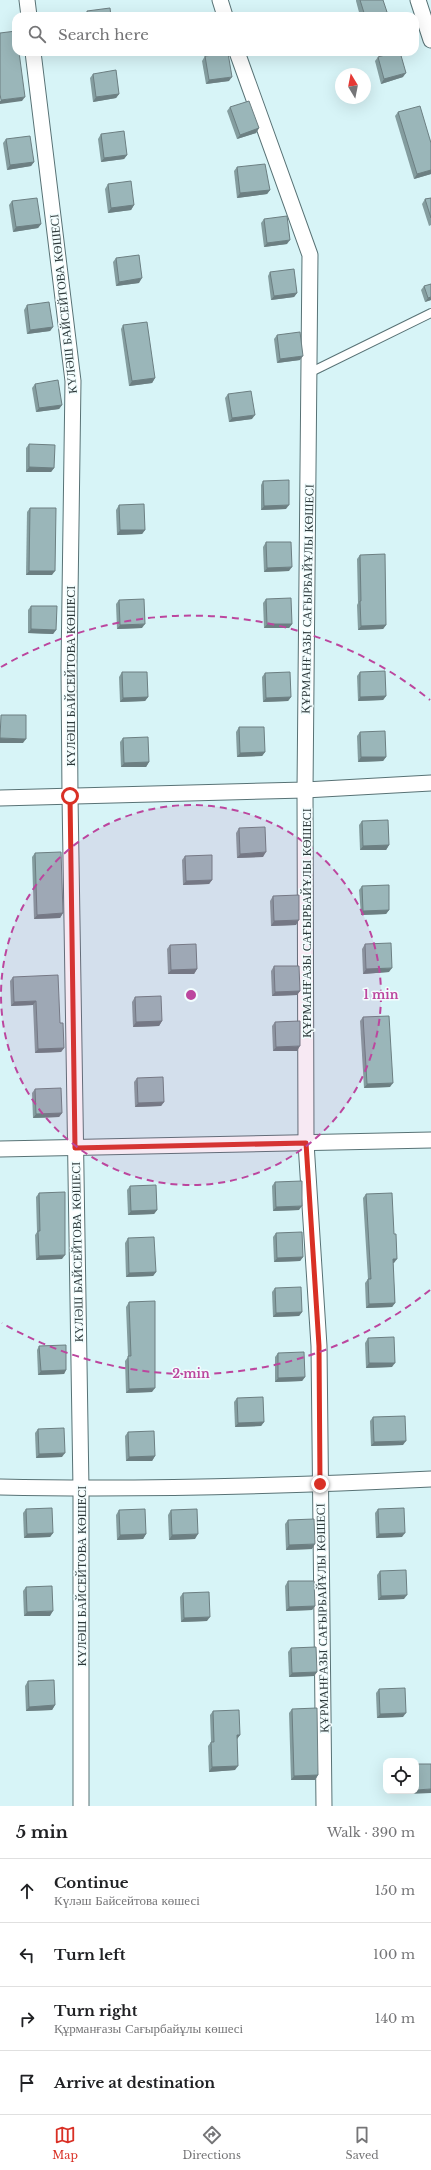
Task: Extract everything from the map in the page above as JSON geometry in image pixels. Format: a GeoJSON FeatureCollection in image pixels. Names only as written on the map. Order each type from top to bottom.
{"type":"FeatureCollection","features":[{"type":"Feature","properties":{"kind":"street"},"geometry":{"type":"LineString","coordinates":[[27,0],[28,12]]}},
{"type":"Feature","properties":{"kind":"street"},"geometry":{"type":"LineString","coordinates":[[220,0],[224,12]]}},
{"type":"Feature","properties":{"kind":"street"},"geometry":{"type":"LineString","coordinates":[[418,0],[431,40]]}},
{"type":"Feature","properties":{"kind":"street","name":"КҮЛӘШ БАЙСЕЙТОВА КӨШЕСІ"},"geometry":{"type":"LineString","coordinates":[[33,56],[73,381],[70,796],[81,1489],[81,1806]]}},
{"type":"Feature","properties":{"kind":"street","name":"ҚҰРМАНҒАЗЫ САҒЫРБАЙҰЛЫ КӨШЕСІ"},"geometry":{"type":"LineString","coordinates":[[238,56],[310,255],[305,790],[306,1143],[319,1346],[324,1806]]}},
{"type":"Feature","properties":{"kind":"street"},"geometry":{"type":"LineString","coordinates":[[0,798],[305,790],[431,783]]}},
{"type":"Feature","properties":{"kind":"street"},"geometry":{"type":"LineString","coordinates":[[0,1149],[431,1140]]}},
{"type":"Feature","properties":{"kind":"street"},"geometry":{"type":"LineString","coordinates":[[0,1487],[81,1489],[320,1484],[431,1479]]}},
{"type":"Feature","properties":{"kind":"lane"},"geometry":{"type":"LineString","coordinates":[[309,373],[431,314]]}},
{"type":"Feature","properties":{"kind":"building"},"geometry":{"type":"Polygon","coordinates":[[[360,0],[383,0],[387,12],[364,12],[360,0]]]}},
{"type":"Feature","properties":{"kind":"building"},"geometry":{"type":"Polygon","coordinates":[[[110,8],[110,12],[87,12],[110,8]]]}},
{"type":"Feature","properties":{"kind":"building"},"geometry":{"type":"Polygon","coordinates":[[[12,32],[12,56],[20,56],[25,97],[1,100],[0,33],[12,32]]]}},
{"type":"Feature","properties":{"kind":"building"},"geometry":{"type":"Polygon","coordinates":[[[205,56],[228,56],[232,77],[209,80],[205,56]]]}},
{"type":"Feature","properties":{"kind":"building"},"geometry":{"type":"Polygon","coordinates":[[[401,56],[406,73],[384,79],[378,57],[401,56]]]}},
{"type":"Feature","properties":{"kind":"building"},"geometry":{"type":"Polygon","coordinates":[[[116,70],[119,94],[96,97],[93,74],[116,70]]]}},
{"type":"Feature","properties":{"kind":"building"},"geometry":{"type":"Polygon","coordinates":[[[249,101],[259,128],[240,135],[230,107],[249,101]]]}},
{"type":"Feature","properties":{"kind":"building"},"geometry":{"type":"Polygon","coordinates":[[[420,106],[431,143],[431,170],[417,174],[398,112],[420,106]]]}},
{"type":"Feature","properties":{"kind":"building"},"geometry":{"type":"Polygon","coordinates":[[[124,131],[127,155],[104,158],[101,134],[124,131]]]}},
{"type":"Feature","properties":{"kind":"building"},"geometry":{"type":"Polygon","coordinates":[[[30,136],[34,162],[10,165],[6,139],[30,136]]]}},
{"type":"Feature","properties":{"kind":"building"},"geometry":{"type":"Polygon","coordinates":[[[265,164],[270,190],[240,193],[237,167],[265,164]]]}},
{"type":"Feature","properties":{"kind":"building"},"geometry":{"type":"Polygon","coordinates":[[[131,181],[134,205],[111,208],[108,184],[131,181]]]}},
{"type":"Feature","properties":{"kind":"building"},"geometry":{"type":"Polygon","coordinates":[[[37,198],[41,224],[16,227],[12,201],[37,198]]]}},
{"type":"Feature","properties":{"kind":"building"},"geometry":{"type":"Polygon","coordinates":[[[431,198],[431,218],[425,199],[431,198]]]}},
{"type":"Feature","properties":{"kind":"building"},"geometry":{"type":"Polygon","coordinates":[[[287,216],[290,240],[267,243],[264,219],[287,216]]]}},
{"type":"Feature","properties":{"kind":"building"},"geometry":{"type":"Polygon","coordinates":[[[139,255],[142,278],[119,282],[116,258],[139,255]]]}},
{"type":"Feature","properties":{"kind":"building"},"geometry":{"type":"Polygon","coordinates":[[[294,269],[297,293],[274,296],[270,272],[294,269]]]}},
{"type":"Feature","properties":{"kind":"building"},"geometry":{"type":"Polygon","coordinates":[[[431,284],[431,297],[428,298],[424,286],[431,284]]]}},
{"type":"Feature","properties":{"kind":"building"},"geometry":{"type":"Polygon","coordinates":[[[49,302],[53,327],[30,330],[27,305],[49,302]]]}},
{"type":"Feature","properties":{"kind":"building"},"geometry":{"type":"Polygon","coordinates":[[[147,322],[155,378],[132,381],[123,325],[147,322]]]}},
{"type":"Feature","properties":{"kind":"building"},"geometry":{"type":"Polygon","coordinates":[[[300,332],[303,356],[280,359],[277,335],[300,332]]]}},
{"type":"Feature","properties":{"kind":"building"},"geometry":{"type":"Polygon","coordinates":[[[58,380],[62,405],[39,408],[35,384],[58,380]]]}},
{"type":"Feature","properties":{"kind":"building"},"geometry":{"type":"Polygon","coordinates":[[[251,391],[255,415],[232,418],[228,394],[251,391]]]}},
{"type":"Feature","properties":{"kind":"building"},"geometry":{"type":"Polygon","coordinates":[[[29,444],[55,445],[54,468],[29,467],[29,444]]]}},
{"type":"Feature","properties":{"kind":"building"},"geometry":{"type":"Polygon","coordinates":[[[289,480],[289,505],[264,506],[263,481],[289,480]]]}},
{"type":"Feature","properties":{"kind":"building"},"geometry":{"type":"Polygon","coordinates":[[[144,504],[145,530],[120,530],[119,505],[144,504]]]}},
{"type":"Feature","properties":{"kind":"building"},"geometry":{"type":"Polygon","coordinates":[[[30,508],[56,508],[55,571],[29,571],[30,508]]]}},
{"type":"Feature","properties":{"kind":"building"},"geometry":{"type":"Polygon","coordinates":[[[266,542],[291,542],[292,567],[267,568],[266,542]]]}},
{"type":"Feature","properties":{"kind":"building"},"geometry":{"type":"Polygon","coordinates":[[[385,554],[386,625],[361,626],[360,555],[385,554]]]}},
{"type":"Feature","properties":{"kind":"building"},"geometry":{"type":"Polygon","coordinates":[[[291,598],[292,624],[267,624],[266,599],[291,598]]]}},
{"type":"Feature","properties":{"kind":"building"},"geometry":{"type":"Polygon","coordinates":[[[144,599],[145,624],[120,625],[119,600],[144,599]]]}},
{"type":"Feature","properties":{"kind":"building"},"geometry":{"type":"Polygon","coordinates":[[[31,606],[57,606],[56,630],[31,629],[31,606]]]}},
{"type":"Feature","properties":{"kind":"building"},"geometry":{"type":"Polygon","coordinates":[[[385,671],[386,696],[360,697],[360,672],[385,671]]]}},
{"type":"Feature","properties":{"kind":"building"},"geometry":{"type":"Polygon","coordinates":[[[122,672],[147,672],[148,697],[123,698],[122,672]]]}},
{"type":"Feature","properties":{"kind":"building"},"geometry":{"type":"Polygon","coordinates":[[[290,672],[291,697],[266,698],[265,673],[290,672]]]}},
{"type":"Feature","properties":{"kind":"building"},"geometry":{"type":"Polygon","coordinates":[[[1,715],[26,715],[26,739],[0,738],[1,715]]]}},
{"type":"Feature","properties":{"kind":"building"},"geometry":{"type":"Polygon","coordinates":[[[239,727],[264,727],[265,752],[240,753],[239,727]]]}},
{"type":"Feature","properties":{"kind":"building"},"geometry":{"type":"Polygon","coordinates":[[[385,731],[386,757],[361,757],[360,732],[385,731]]]}},
{"type":"Feature","properties":{"kind":"building"},"geometry":{"type":"Polygon","coordinates":[[[148,737],[149,762],[124,763],[123,738],[148,737]]]}},
{"type":"Feature","properties":{"kind":"building"},"geometry":{"type":"Polygon","coordinates":[[[388,820],[389,845],[363,846],[362,821],[388,820]]]}},
{"type":"Feature","properties":{"kind":"building"},"geometry":{"type":"Polygon","coordinates":[[[265,827],[266,852],[240,854],[239,828],[265,827]]]}},
{"type":"Feature","properties":{"kind":"building"},"geometry":{"type":"Polygon","coordinates":[[[61,852],[63,913],[37,915],[35,853],[61,852]]]}},
{"type":"Feature","properties":{"kind":"building"},"geometry":{"type":"Polygon","coordinates":[[[212,855],[212,880],[186,881],[185,856],[212,855]]]}},
{"type":"Feature","properties":{"kind":"building"},"geometry":{"type":"Polygon","coordinates":[[[389,885],[389,910],[363,911],[362,886],[389,885]]]}},
{"type":"Feature","properties":{"kind":"building"},"geometry":{"type":"Polygon","coordinates":[[[299,895],[299,920],[274,921],[273,896],[299,895]]]}},
{"type":"Feature","properties":{"kind":"building"},"geometry":{"type":"Polygon","coordinates":[[[391,943],[392,968],[366,969],[365,944],[391,943]]]}},
{"type":"Feature","properties":{"kind":"building"},"geometry":{"type":"Polygon","coordinates":[[[196,944],[197,969],[171,970],[170,945],[196,944]]]}},
{"type":"Feature","properties":{"kind":"building"},"geometry":{"type":"Polygon","coordinates":[[[274,966],[299,966],[300,991],[275,992],[274,966]]]}},
{"type":"Feature","properties":{"kind":"building"},"geometry":{"type":"Polygon","coordinates":[[[58,975],[60,1023],[63,1023],[64,1048],[38,1049],[36,1001],[14,1002],[13,977],[58,975]]]}},
{"type":"Feature","properties":{"kind":"building"},"geometry":{"type":"Polygon","coordinates":[[[161,996],[162,1021],[136,1022],[135,997],[161,996]]]}},
{"type":"Feature","properties":{"kind":"building"},"geometry":{"type":"Polygon","coordinates":[[[389,1016],[393,1083],[367,1084],[363,1017],[389,1016]]]}},
{"type":"Feature","properties":{"kind":"building"},"geometry":{"type":"Polygon","coordinates":[[[300,1021],[300,1046],[276,1047],[275,1022],[300,1021]]]}},
{"type":"Feature","properties":{"kind":"building"},"geometry":{"type":"Polygon","coordinates":[[[163,1077],[164,1102],[138,1103],[137,1078],[163,1077]]]}},
{"type":"Feature","properties":{"kind":"building"},"geometry":{"type":"Polygon","coordinates":[[[61,1088],[62,1113],[36,1114],[35,1089],[61,1088]]]}},
{"type":"Feature","properties":{"kind":"building"},"geometry":{"type":"Polygon","coordinates":[[[302,1181],[302,1206],[276,1207],[275,1182],[302,1181]]]}},
{"type":"Feature","properties":{"kind":"building"},"geometry":{"type":"Polygon","coordinates":[[[156,1185],[157,1210],[131,1211],[130,1186],[156,1185]]]}},
{"type":"Feature","properties":{"kind":"building"},"geometry":{"type":"Polygon","coordinates":[[[65,1192],[65,1255],[39,1256],[39,1193],[65,1192]]]}},
{"type":"Feature","properties":{"kind":"building"},"geometry":{"type":"Polygon","coordinates":[[[392,1193],[397,1259],[393,1259],[395,1303],[369,1304],[368,1279],[371,1279],[366,1194],[392,1193]]]}},
{"type":"Feature","properties":{"kind":"building"},"geometry":{"type":"Polygon","coordinates":[[[302,1232],[303,1257],[277,1258],[276,1233],[302,1232]]]}},
{"type":"Feature","properties":{"kind":"building"},"geometry":{"type":"Polygon","coordinates":[[[154,1237],[156,1272],[129,1273],[128,1238],[154,1237]]]}},
{"type":"Feature","properties":{"kind":"building"},"geometry":{"type":"Polygon","coordinates":[[[301,1287],[302,1312],[276,1313],[275,1288],[301,1287]]]}},
{"type":"Feature","properties":{"kind":"building"},"geometry":{"type":"Polygon","coordinates":[[[155,1301],[155,1388],[129,1389],[128,1356],[131,1356],[129,1302],[155,1301]]]}},
{"type":"Feature","properties":{"kind":"building"},"geometry":{"type":"Polygon","coordinates":[[[394,1337],[395,1363],[369,1363],[368,1338],[394,1337]]]}},
{"type":"Feature","properties":{"kind":"building"},"geometry":{"type":"Polygon","coordinates":[[[66,1345],[66,1370],[41,1371],[39,1346],[66,1345]]]}},
{"type":"Feature","properties":{"kind":"building"},"geometry":{"type":"Polygon","coordinates":[[[304,1352],[305,1377],[278,1378],[278,1353],[304,1352]]]}},
{"type":"Feature","properties":{"kind":"building"},"geometry":{"type":"Polygon","coordinates":[[[263,1397],[264,1422],[238,1423],[237,1398],[263,1397]]]}},
{"type":"Feature","properties":{"kind":"building"},"geometry":{"type":"Polygon","coordinates":[[[405,1416],[406,1441],[374,1442],[373,1417],[405,1416]]]}},
{"type":"Feature","properties":{"kind":"building"},"geometry":{"type":"Polygon","coordinates":[[[64,1428],[65,1453],[39,1454],[38,1429],[64,1428]]]}},
{"type":"Feature","properties":{"kind":"building"},"geometry":{"type":"Polygon","coordinates":[[[154,1431],[155,1456],[129,1457],[128,1432],[154,1431]]]}},
{"type":"Feature","properties":{"kind":"building"},"geometry":{"type":"Polygon","coordinates":[[[52,1508],[53,1533],[27,1534],[26,1509],[52,1508]]]}},
{"type":"Feature","properties":{"kind":"building"},"geometry":{"type":"Polygon","coordinates":[[[404,1508],[405,1533],[379,1534],[378,1509],[404,1508]]]}},
{"type":"Feature","properties":{"kind":"building"},"geometry":{"type":"Polygon","coordinates":[[[145,1509],[146,1534],[120,1535],[119,1510],[145,1509]]]}},
{"type":"Feature","properties":{"kind":"building"},"geometry":{"type":"Polygon","coordinates":[[[197,1509],[198,1534],[172,1535],[171,1510],[197,1509]]]}},
{"type":"Feature","properties":{"kind":"building"},"geometry":{"type":"Polygon","coordinates":[[[314,1519],[315,1544],[289,1545],[288,1520],[314,1519]]]}},
{"type":"Feature","properties":{"kind":"building"},"geometry":{"type":"Polygon","coordinates":[[[406,1570],[407,1595],[381,1596],[380,1571],[406,1570]]]}},
{"type":"Feature","properties":{"kind":"building"},"geometry":{"type":"Polygon","coordinates":[[[288,1581],[314,1581],[315,1606],[289,1607],[288,1581]]]}},
{"type":"Feature","properties":{"kind":"building"},"geometry":{"type":"Polygon","coordinates":[[[52,1586],[53,1611],[27,1612],[26,1587],[52,1586]]]}},
{"type":"Feature","properties":{"kind":"building"},"geometry":{"type":"Polygon","coordinates":[[[209,1592],[210,1617],[184,1618],[183,1593],[209,1592]]]}},
{"type":"Feature","properties":{"kind":"building"},"geometry":{"type":"Polygon","coordinates":[[[316,1647],[317,1672],[292,1673],[291,1648],[316,1647]]]}},
{"type":"Feature","properties":{"kind":"building"},"geometry":{"type":"Polygon","coordinates":[[[54,1680],[55,1705],[29,1707],[28,1681],[54,1680]]]}},
{"type":"Feature","properties":{"kind":"building"},"geometry":{"type":"Polygon","coordinates":[[[405,1688],[406,1713],[380,1714],[379,1689],[405,1688]]]}},
{"type":"Feature","properties":{"kind":"building"},"geometry":{"type":"Polygon","coordinates":[[[317,1708],[318,1775],[294,1776],[292,1709],[317,1708]]]}},
{"type":"Feature","properties":{"kind":"building"},"geometry":{"type":"Polygon","coordinates":[[[239,1710],[240,1735],[237,1735],[238,1766],[212,1767],[211,1742],[214,1742],[213,1711],[239,1710]]]}},
{"type":"Feature","properties":{"kind":"building"},"geometry":{"type":"Polygon","coordinates":[[[419,1764],[431,1764],[431,1789],[419,1790],[419,1764]]]}},
{"type":"Feature","properties":{"kind":"route"},"geometry":{"type":"LineString","coordinates":[[70,796],[75,1148],[306,1143],[319,1346],[320,1484]]}}]}
